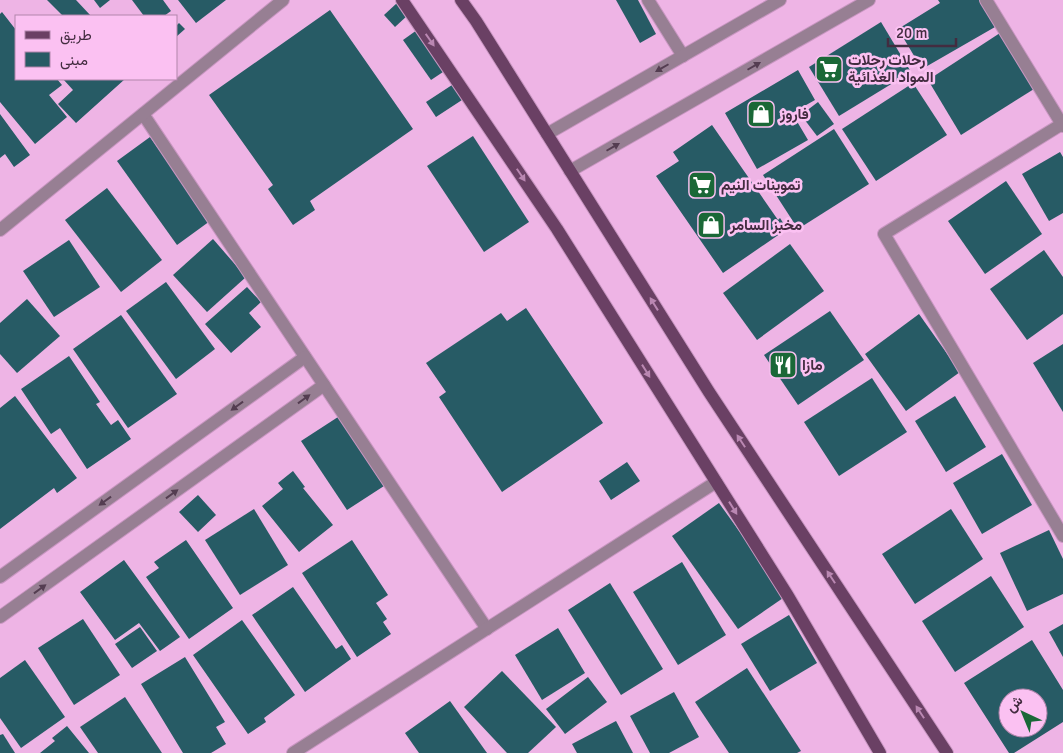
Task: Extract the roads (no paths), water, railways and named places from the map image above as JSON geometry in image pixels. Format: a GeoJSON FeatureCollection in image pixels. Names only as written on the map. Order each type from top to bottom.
{"type":"FeatureCollection","features":[{"type":"Feature","properties":{"kind":"main road"},"geometry":{"type":"LineString","coordinates":[[402,0],[557,229],[788,596],[880,753]]}},
{"type":"Feature","properties":{"kind":"main road"},"geometry":{"type":"LineString","coordinates":[[461,0],[709,392],[947,753]]}},
{"type":"Feature","properties":{"kind":"street"},"geometry":{"type":"LineString","coordinates":[[0,230],[283,0]]}},
{"type":"Feature","properties":{"kind":"street"},"geometry":{"type":"LineString","coordinates":[[648,0],[683,56]]}},
{"type":"Feature","properties":{"kind":"street"},"geometry":{"type":"LineString","coordinates":[[547,134],[780,0]]}},
{"type":"Feature","properties":{"kind":"street"},"geometry":{"type":"LineString","coordinates":[[570,171],[869,0]]}},
{"type":"Feature","properties":{"kind":"street"},"geometry":{"type":"LineString","coordinates":[[986,0],[1062,125],[884,234],[1063,536]]}},
{"type":"Feature","properties":{"kind":"street"},"geometry":{"type":"LineString","coordinates":[[143,114],[487,629]]}},
{"type":"Feature","properties":{"kind":"street"},"geometry":{"type":"LineString","coordinates":[[0,577],[305,357]]}},
{"type":"Feature","properties":{"kind":"street"},"geometry":{"type":"LineString","coordinates":[[0,617],[324,385]]}},
{"type":"Feature","properties":{"kind":"street"},"geometry":{"type":"LineString","coordinates":[[293,753],[716,482]]}},
{"type":"Feature","properties":{"kind":"place","name":"رحلات رحلات المواد الغذائية"},"geometry":{"type":"Point","coordinates":[829,69]}},
{"type":"Feature","properties":{"kind":"place","name":"فاروز"},"geometry":{"type":"Point","coordinates":[761,114]}},
{"type":"Feature","properties":{"kind":"place","name":"تموينات النيم"},"geometry":{"type":"Point","coordinates":[702,185]}},
{"type":"Feature","properties":{"kind":"place","name":"مخبز السامر"},"geometry":{"type":"Point","coordinates":[711,225]}},
{"type":"Feature","properties":{"kind":"place","name":"مازا"},"geometry":{"type":"Point","coordinates":[783,365]}}]}
